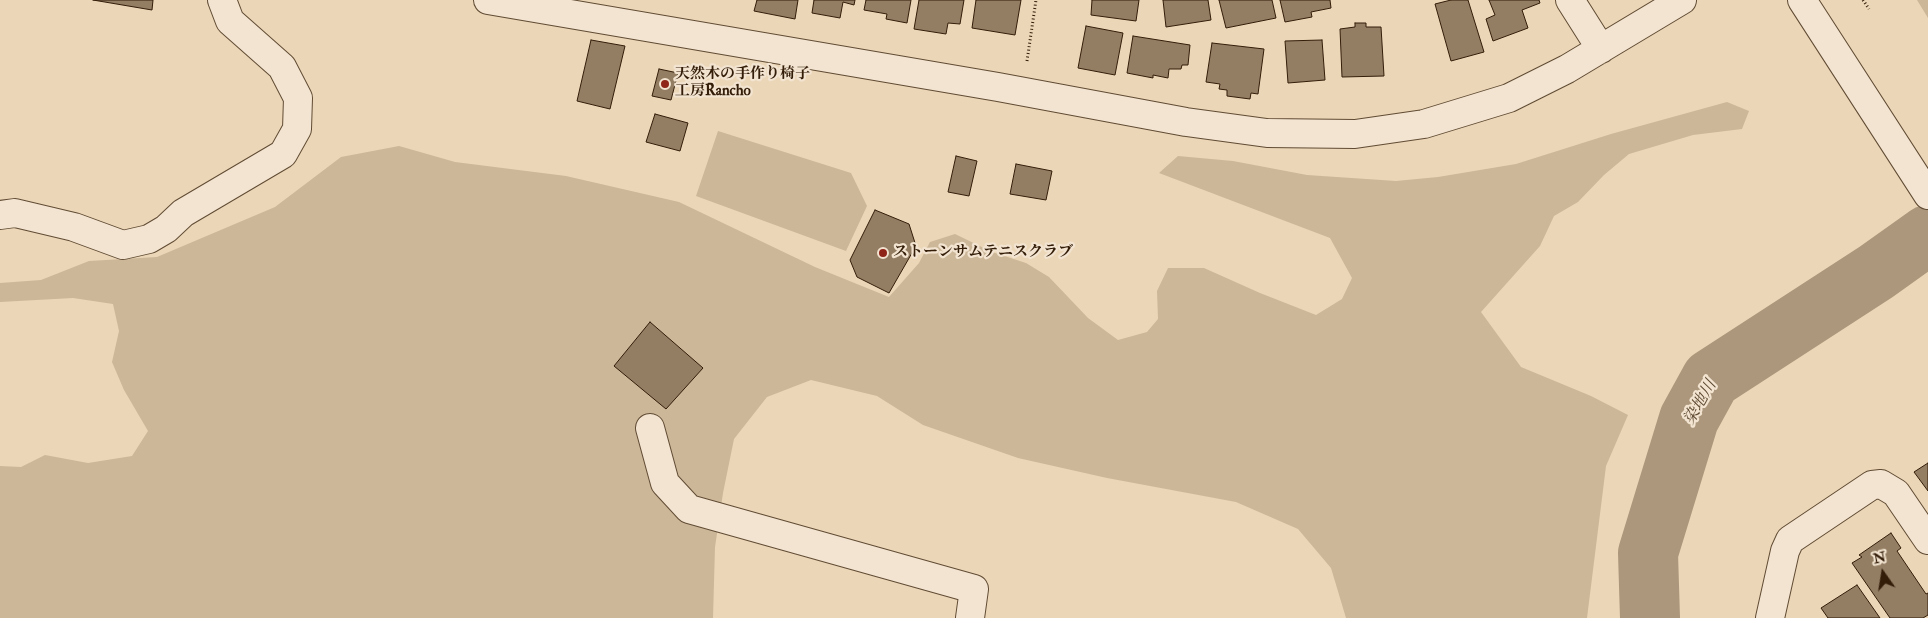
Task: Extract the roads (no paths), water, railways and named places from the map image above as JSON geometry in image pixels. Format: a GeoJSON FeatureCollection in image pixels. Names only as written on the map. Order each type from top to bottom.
{"type":"FeatureCollection","features":[{"type":"Feature","properties":{"kind":"street"},"geometry":{"type":"LineString","coordinates":[[0,215],[15,213],[74,227],[123,245],[149,239],[166,230],[183,213],[283,154],[297,128],[298,98],[282,67],[230,22],[222,0]]}},
{"type":"Feature","properties":{"kind":"street"},"geometry":{"type":"LineString","coordinates":[[488,0],[988,85],[1186,122],[1267,133],[1355,134],[1424,124],[1509,98],[1601,49],[1682,0]]}},
{"type":"Feature","properties":{"kind":"street"},"geometry":{"type":"LineString","coordinates":[[1570,0],[1601,49]]}},
{"type":"Feature","properties":{"kind":"street"},"geometry":{"type":"LineString","coordinates":[[1802,0],[1928,195]]}},
{"type":"Feature","properties":{"kind":"street"},"geometry":{"type":"LineString","coordinates":[[650,428],[665,483],[690,509],[974,589],[970,618]]}},
{"type":"Feature","properties":{"kind":"street"},"geometry":{"type":"LineString","coordinates":[[1770,618],[1785,551],[1790,540],[1872,485],[1881,484],[1896,493],[1928,540]]}},
{"type":"Feature","properties":{"kind":"waterway","name":"染地川"},"geometry":{"type":"LineString","coordinates":[[1650,618],[1648,553],[1689,419],[1711,379],[1876,272],[1928,235]]}},
{"type":"Feature","properties":{"kind":"place","name":"天然木の手作り椅子 工房Rancho"},"geometry":{"type":"Point","coordinates":[665,84]}},
{"type":"Feature","properties":{"kind":"place","name":"ストーンサムテニスクラブ"},"geometry":{"type":"Point","coordinates":[883,253]}}]}
